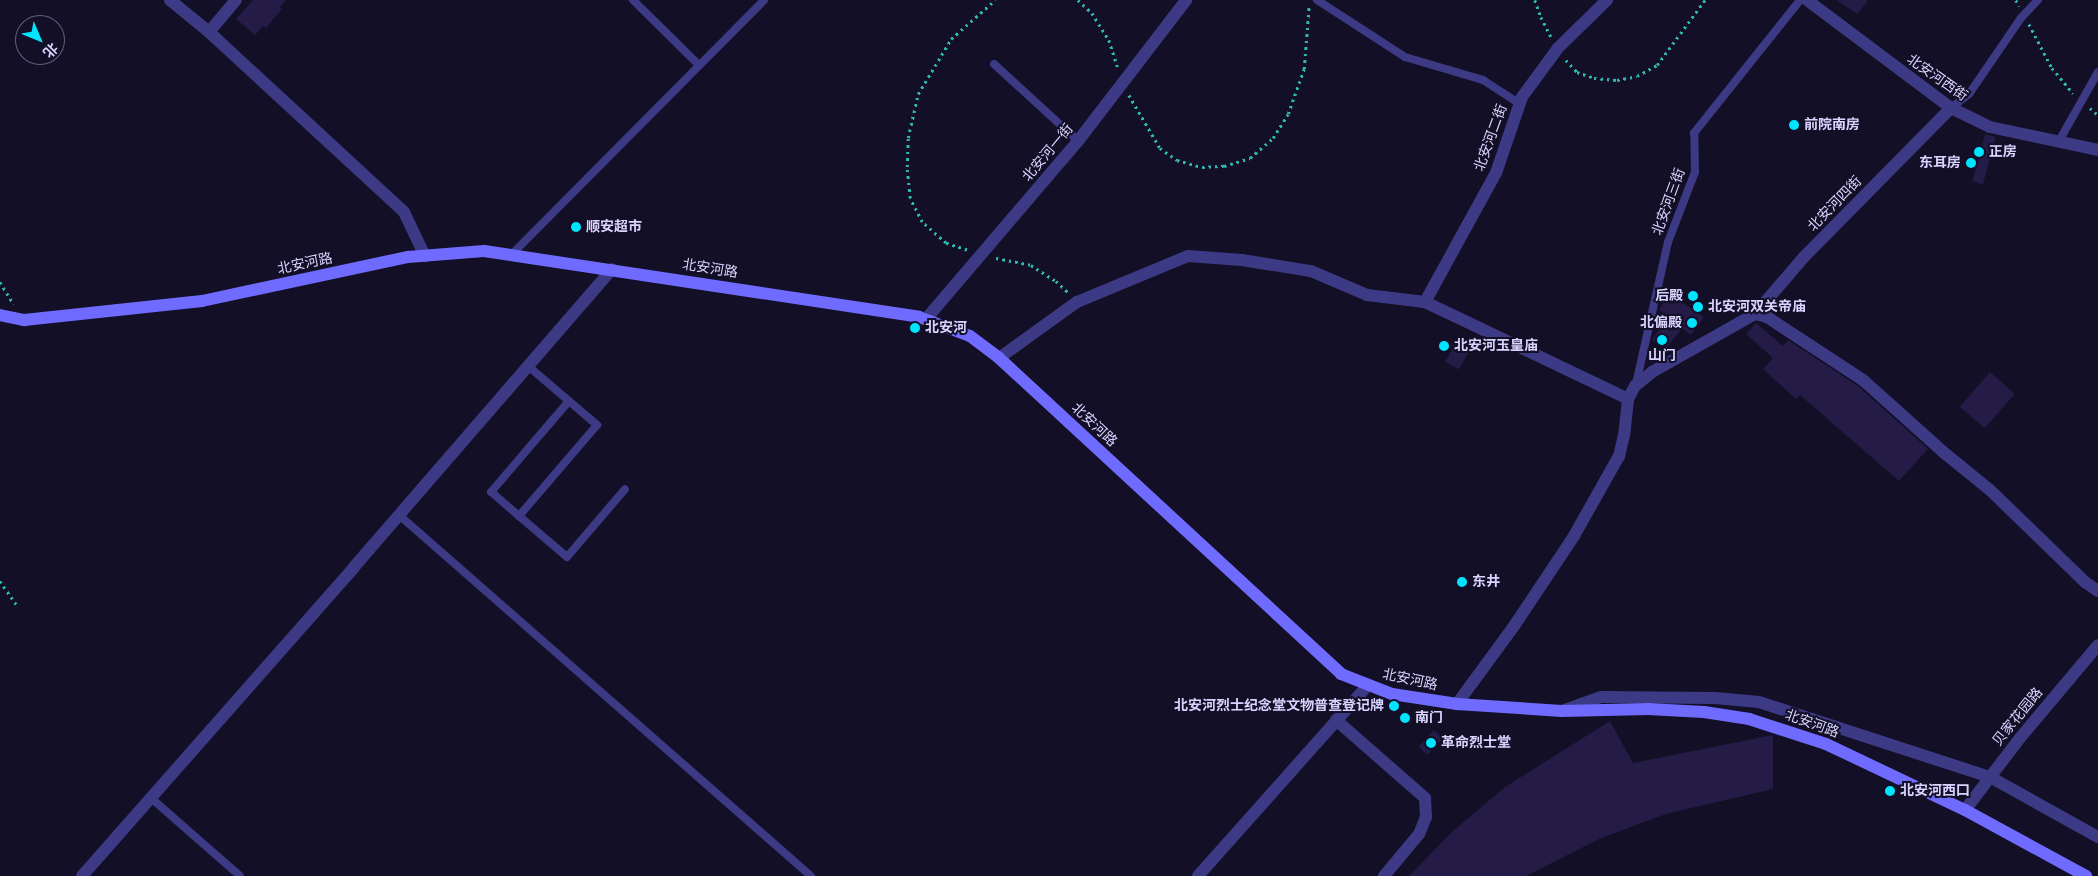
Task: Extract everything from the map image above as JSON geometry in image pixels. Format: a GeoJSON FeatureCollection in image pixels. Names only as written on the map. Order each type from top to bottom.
{"type":"FeatureCollection","features":[{"type":"Feature","properties":{"kind":"main road","name":"北安河路"},"geometry":{"type":"LineString","coordinates":[[0,316],[24,320],[202,301],[408,257],[484,251],[612,269],[926,319],[970,336],[999,358],[1341,674],[1392,694],[1456,704],[1562,711],[1648,709],[1704,712],[1749,719],[1815,739],[1965,810],[2086,876]]}},
{"type":"Feature","properties":{"kind":"street"},"geometry":{"type":"LineString","coordinates":[[170,0],[208,32],[404,212],[425,256]]}},
{"type":"Feature","properties":{"kind":"street"},"geometry":{"type":"LineString","coordinates":[[208,32],[236,0]]}},
{"type":"Feature","properties":{"kind":"street","name":"北安河一街"},"geometry":{"type":"LineString","coordinates":[[926,319],[1078,142],[1186,0]]}},
{"type":"Feature","properties":{"kind":"street","name":"北安河二街"},"geometry":{"type":"LineString","coordinates":[[1425,302],[1496,173],[1520,104],[1558,48],[1607,0]]}},
{"type":"Feature","properties":{"kind":"street","name":"北安河西街"},"geometry":{"type":"LineString","coordinates":[[1807,0],[1950,108],[1990,127],[2098,150]]}},
{"type":"Feature","properties":{"kind":"street","name":"北安河四街"},"geometry":{"type":"LineString","coordinates":[[1628,399],[1635,386],[1652,372],[1755,314],[1803,258],[1950,108]]}},
{"type":"Feature","properties":{"kind":"street"},"geometry":{"type":"LineString","coordinates":[[999,358],[1077,302],[1188,256],[1242,260],[1311,271],[1367,295],[1425,302],[1628,399],[1624,435],[1619,456],[1574,536],[1514,626],[1456,704]]}},
{"type":"Feature","properties":{"kind":"street"},"geometry":{"type":"LineString","coordinates":[[82,876],[612,269]]}},
{"type":"Feature","properties":{"kind":"street"},"geometry":{"type":"LineString","coordinates":[[1755,314],[1766,317],[1863,380],[1942,451],[1990,490],[2085,582],[2098,591]]}},
{"type":"Feature","properties":{"kind":"street","name":"贝家花园路"},"geometry":{"type":"LineString","coordinates":[[1965,810],[2052,699],[2098,645]]}},
{"type":"Feature","properties":{"kind":"street"},"geometry":{"type":"LineString","coordinates":[[1198,876],[1368,685]]}},
{"type":"Feature","properties":{"kind":"street"},"geometry":{"type":"LineString","coordinates":[[1562,711],[1601,696],[1715,698],[1759,702],[1990,777],[2098,837]]}},
{"type":"Feature","properties":{"kind":"street"},"geometry":{"type":"LineString","coordinates":[[1336,720],[1425,798],[1426,817],[1419,834],[1384,876]]}},
{"type":"Feature","properties":{"kind":"lane"},"geometry":{"type":"LineString","coordinates":[[632,0],[699,65]]}},
{"type":"Feature","properties":{"kind":"lane"},"geometry":{"type":"LineString","coordinates":[[512,255],[764,0]]}},
{"type":"Feature","properties":{"kind":"lane"},"geometry":{"type":"LineString","coordinates":[[1317,0],[1405,57],[1483,80],[1520,104]]}},
{"type":"Feature","properties":{"kind":"lane","name":"北安河三街"},"geometry":{"type":"LineString","coordinates":[[1635,386],[1668,242],[1696,172],[1694,133],[1800,0]]}},
{"type":"Feature","properties":{"kind":"lane","name":"北安河四街"},"geometry":{"type":"LineString","coordinates":[[1950,108],[1969,94],[2024,15],[2038,0]]}},
{"type":"Feature","properties":{"kind":"lane"},"geometry":{"type":"LineString","coordinates":[[994,64],[1078,142]]}},
{"type":"Feature","properties":{"kind":"lane"},"geometry":{"type":"LineString","coordinates":[[2059,141],[2098,72]]}},
{"type":"Feature","properties":{"kind":"lane"},"geometry":{"type":"LineString","coordinates":[[519,516],[597,425],[528,366]]}},
{"type":"Feature","properties":{"kind":"lane"},"geometry":{"type":"LineString","coordinates":[[569,401],[491,492],[566,557],[625,489]]}},
{"type":"Feature","properties":{"kind":"lane"},"geometry":{"type":"LineString","coordinates":[[399,515],[811,876]]}},
{"type":"Feature","properties":{"kind":"lane"},"geometry":{"type":"LineString","coordinates":[[151,798],[240,876]]}},
{"type":"Feature","properties":{"kind":"path"},"geometry":{"type":"LineString","coordinates":[[995,0],[951,39],[918,94],[908,138],[907,167],[910,198],[922,222],[946,243],[982,255],[1031,265],[1056,281],[1077,302]]}},
{"type":"Feature","properties":{"kind":"path"},"geometry":{"type":"LineString","coordinates":[[1078,0],[1092,13],[1109,40],[1122,82],[1160,148],[1177,160],[1202,167],[1224,166],[1250,158],[1273,138],[1288,114],[1304,69],[1308,8],[1311,0]]}},
{"type":"Feature","properties":{"kind":"path"},"geometry":{"type":"LineString","coordinates":[[1536,0],[1541,17],[1558,48],[1577,72],[1594,78],[1617,80],[1637,76],[1657,65],[1705,0]]}},
{"type":"Feature","properties":{"kind":"path"},"geometry":{"type":"LineString","coordinates":[[2016,0],[2052,68],[2082,102],[2098,115]]}},
{"type":"Feature","properties":{"kind":"path"},"geometry":{"type":"LineString","coordinates":[[0,282],[24,320]]}},
{"type":"Feature","properties":{"kind":"path"},"geometry":{"type":"LineString","coordinates":[[0,580],[18,607]]}},
{"type":"Feature","properties":{"kind":"building"},"geometry":{"type":"Polygon","coordinates":[[[253,0],[286,0],[280,7],[282,9],[266,28],[263,26],[255,35],[236,19],[253,0]]]}},
{"type":"Feature","properties":{"kind":"building"},"geometry":{"type":"Polygon","coordinates":[[[1836,0],[1868,0],[1858,14],[1836,0]]]}},
{"type":"Feature","properties":{"kind":"building"},"geometry":{"type":"Polygon","coordinates":[[[1985,134],[1996,137],[1983,184],[1972,181],[1985,134]]]}},
{"type":"Feature","properties":{"kind":"building"},"geometry":{"type":"Polygon","coordinates":[[[1669,293],[1704,317],[1691,335],[1682,328],[1665,350],[1652,340],[1668,316],[1659,310],[1669,293]]]}},
{"type":"Feature","properties":{"kind":"building"},"geometry":{"type":"Polygon","coordinates":[[[1756,323],[1783,346],[1788,340],[1858,386],[1928,449],[1899,481],[1800,395],[1796,399],[1763,369],[1773,358],[1746,334],[1756,323]]]}},
{"type":"Feature","properties":{"kind":"building"},"geometry":{"type":"Polygon","coordinates":[[[1458,339],[1472,347],[1459,370],[1445,362],[1458,339]]]}},
{"type":"Feature","properties":{"kind":"building"},"geometry":{"type":"Polygon","coordinates":[[[1990,372],[2015,394],[1985,428],[1960,407],[1990,372]]]}},
{"type":"Feature","properties":{"kind":"building"},"geometry":{"type":"Polygon","coordinates":[[[1610,721],[1633,763],[1773,735],[1773,789],[1666,814],[1601,838],[1526,876],[1409,876],[1453,831],[1505,787],[1610,721]]]}},
{"type":"Feature","properties":{"kind":"building","name":"革命烈士堂"},"geometry":{"type":"Polygon","coordinates":[[[1434,730],[1443,738],[1428,755],[1419,747],[1434,730]]]}},
{"type":"Feature","properties":{"kind":"place","name":"前院南房"},"geometry":{"type":"Point","coordinates":[1794,125]}},
{"type":"Feature","properties":{"kind":"place","name":"正房"},"geometry":{"type":"Point","coordinates":[1979,152]}},
{"type":"Feature","properties":{"kind":"place","name":"东耳房"},"geometry":{"type":"Point","coordinates":[1971,163]}},
{"type":"Feature","properties":{"kind":"place","name":"顺安超市"},"geometry":{"type":"Point","coordinates":[576,227]}},
{"type":"Feature","properties":{"kind":"place","name":"后殿"},"geometry":{"type":"Point","coordinates":[1693,296]}},
{"type":"Feature","properties":{"kind":"place","name":"北安河双关帝庙"},"geometry":{"type":"Point","coordinates":[1698,307]}},
{"type":"Feature","properties":{"kind":"place","name":"北偏殿"},"geometry":{"type":"Point","coordinates":[1692,323]}},
{"type":"Feature","properties":{"kind":"place","name":"北安河"},"geometry":{"type":"Point","coordinates":[915,328]}},
{"type":"Feature","properties":{"kind":"place","name":"山门"},"geometry":{"type":"Point","coordinates":[1662,340]}},
{"type":"Feature","properties":{"kind":"place","name":"北安河玉皇庙"},"geometry":{"type":"Point","coordinates":[1444,346]}},
{"type":"Feature","properties":{"kind":"place","name":"东井"},"geometry":{"type":"Point","coordinates":[1462,582]}},
{"type":"Feature","properties":{"kind":"place","name":"北安河烈士纪念堂文物普查登记牌"},"geometry":{"type":"Point","coordinates":[1394,706]}},
{"type":"Feature","properties":{"kind":"place","name":"南门"},"geometry":{"type":"Point","coordinates":[1405,718]}},
{"type":"Feature","properties":{"kind":"place","name":"革命烈士堂"},"geometry":{"type":"Point","coordinates":[1431,743]}},
{"type":"Feature","properties":{"kind":"place","name":"北安河西口"},"geometry":{"type":"Point","coordinates":[1890,791]}}]}
